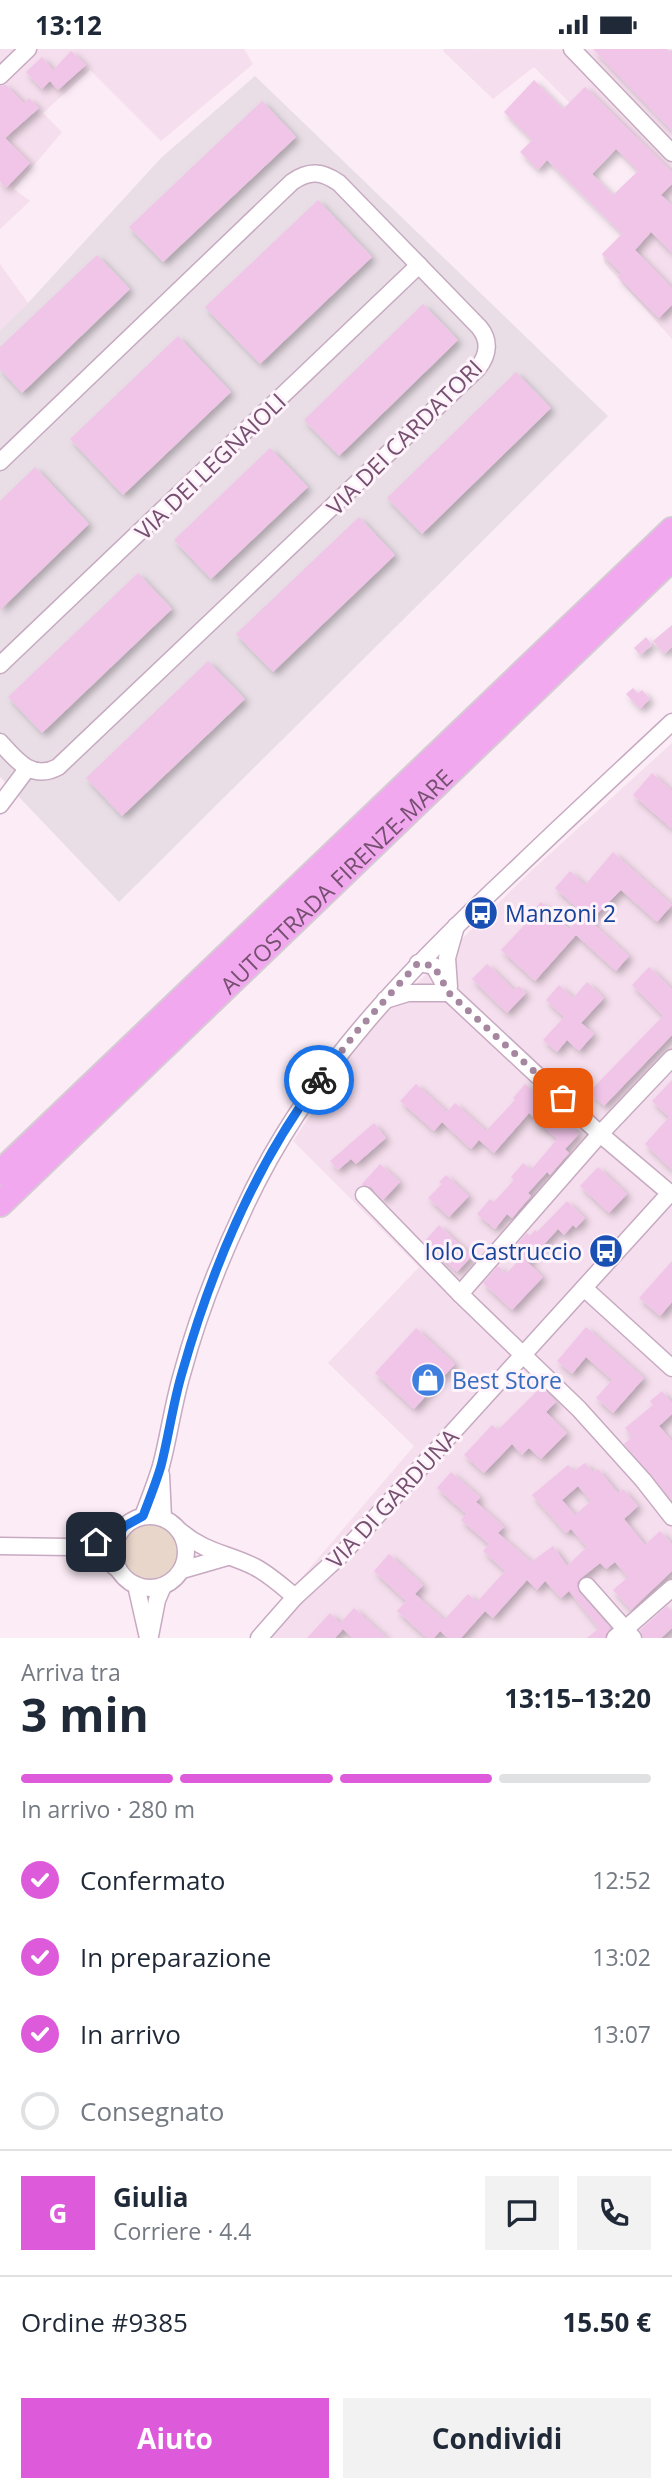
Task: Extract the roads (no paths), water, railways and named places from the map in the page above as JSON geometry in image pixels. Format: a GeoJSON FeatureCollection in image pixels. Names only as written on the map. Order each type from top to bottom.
{"type":"FeatureCollection","features":[{"type":"Feature","properties":{"kind":"highway","name":"AUTOSTRADA FIRENZE-MARE"},"geometry":{"type":"LineString","coordinates":[[0,1173],[672,530]]}},
{"type":"Feature","properties":{"kind":"highway","name":"AUTOSTRADA FIRENZE-MARE"},"geometry":{"type":"LineString","coordinates":[[0,1205],[672,558]]}},
{"type":"Feature","properties":{"kind":"street"},"geometry":{"type":"LineString","coordinates":[[0,76],[28,49]]}},
{"type":"Feature","properties":{"kind":"street"},"geometry":{"type":"LineString","coordinates":[[572,49],[672,153]]}},
{"type":"Feature","properties":{"kind":"street","name":"VIA DEI CARDATORI"},"geometry":{"type":"LineString","coordinates":[[0,462],[301,176],[310,172],[333,179],[485,333],[487,352],[478,368],[58,767],[42,772],[27,769]]}},
{"type":"Feature","properties":{"kind":"street","name":"VIA DEI LEGNAIOLI"},"geometry":{"type":"LineString","coordinates":[[0,665],[419,265]]}},
{"type":"Feature","properties":{"kind":"street"},"geometry":{"type":"LineString","coordinates":[[143,1516],[161,1466],[182,1372],[206,1297],[243,1209],[269,1159],[310,1092],[383,1001],[456,924],[672,722]]}},
{"type":"Feature","properties":{"kind":"street"},"geometry":{"type":"LineString","coordinates":[[0,742],[27,769],[0,805]]}},
{"type":"Feature","properties":{"kind":"street"},"geometry":{"type":"LineString","coordinates":[[449,993],[447,958],[456,924]]}},
{"type":"Feature","properties":{"kind":"street"},"geometry":{"type":"LineString","coordinates":[[418,963],[434,966],[449,993],[600,1133],[671,1194]]}},
{"type":"Feature","properties":{"kind":"street"},"geometry":{"type":"LineString","coordinates":[[383,1001],[408,993],[449,993]]}},
{"type":"Feature","properties":{"kind":"street"},"geometry":{"type":"LineString","coordinates":[[460,1294],[600,1133],[672,1058]]}},
{"type":"Feature","properties":{"kind":"street","name":"VIA DI GARDUNA"},"geometry":{"type":"LineString","coordinates":[[259,1638],[295,1597],[343,1553],[671,1194]]}},
{"type":"Feature","properties":{"kind":"street"},"geometry":{"type":"LineString","coordinates":[[364,1195],[460,1294],[579,1409],[643,1480],[672,1517]]}},
{"type":"Feature","properties":{"kind":"street"},"geometry":{"type":"LineString","coordinates":[[584,1289],[672,1368]]}},
{"type":"Feature","properties":{"kind":"street"},"geometry":{"type":"LineString","coordinates":[[161,1466],[163,1518]]}},
{"type":"Feature","properties":{"kind":"street"},"geometry":{"type":"LineString","coordinates":[[119,1570],[115,1559],[115,1546],[118,1535],[125,1526],[143,1516],[163,1518],[194,1543],[268,1575],[295,1597]]}},
{"type":"Feature","properties":{"kind":"street"},"geometry":{"type":"LineString","coordinates":[[180,1531],[186,1552],[182,1570]]}},
{"type":"Feature","properties":{"kind":"street"},"geometry":{"type":"LineString","coordinates":[[0,1546],[70,1547],[118,1535]]}},
{"type":"Feature","properties":{"kind":"street"},"geometry":{"type":"LineString","coordinates":[[70,1547],[102,1557],[136,1585],[145,1587],[163,1586],[182,1570],[227,1557]]}},
{"type":"Feature","properties":{"kind":"street"},"geometry":{"type":"LineString","coordinates":[[136,1585],[148,1638]]}},
{"type":"Feature","properties":{"kind":"street"},"geometry":{"type":"LineString","coordinates":[[148,1638],[163,1586]]}},
{"type":"Feature","properties":{"kind":"street"},"geometry":{"type":"LineString","coordinates":[[587,1586],[625,1635],[672,1588]]}},
{"type":"Feature","properties":{"kind":"place","name":"Manzoni 2"},"geometry":{"type":"Point","coordinates":[481,913]}},
{"type":"Feature","properties":{"kind":"place","name":"Iolo Castruccio"},"geometry":{"type":"Point","coordinates":[606,1251]}},
{"type":"Feature","properties":{"kind":"place","name":"Best Store"},"geometry":{"type":"Point","coordinates":[428,1380]}}]}
